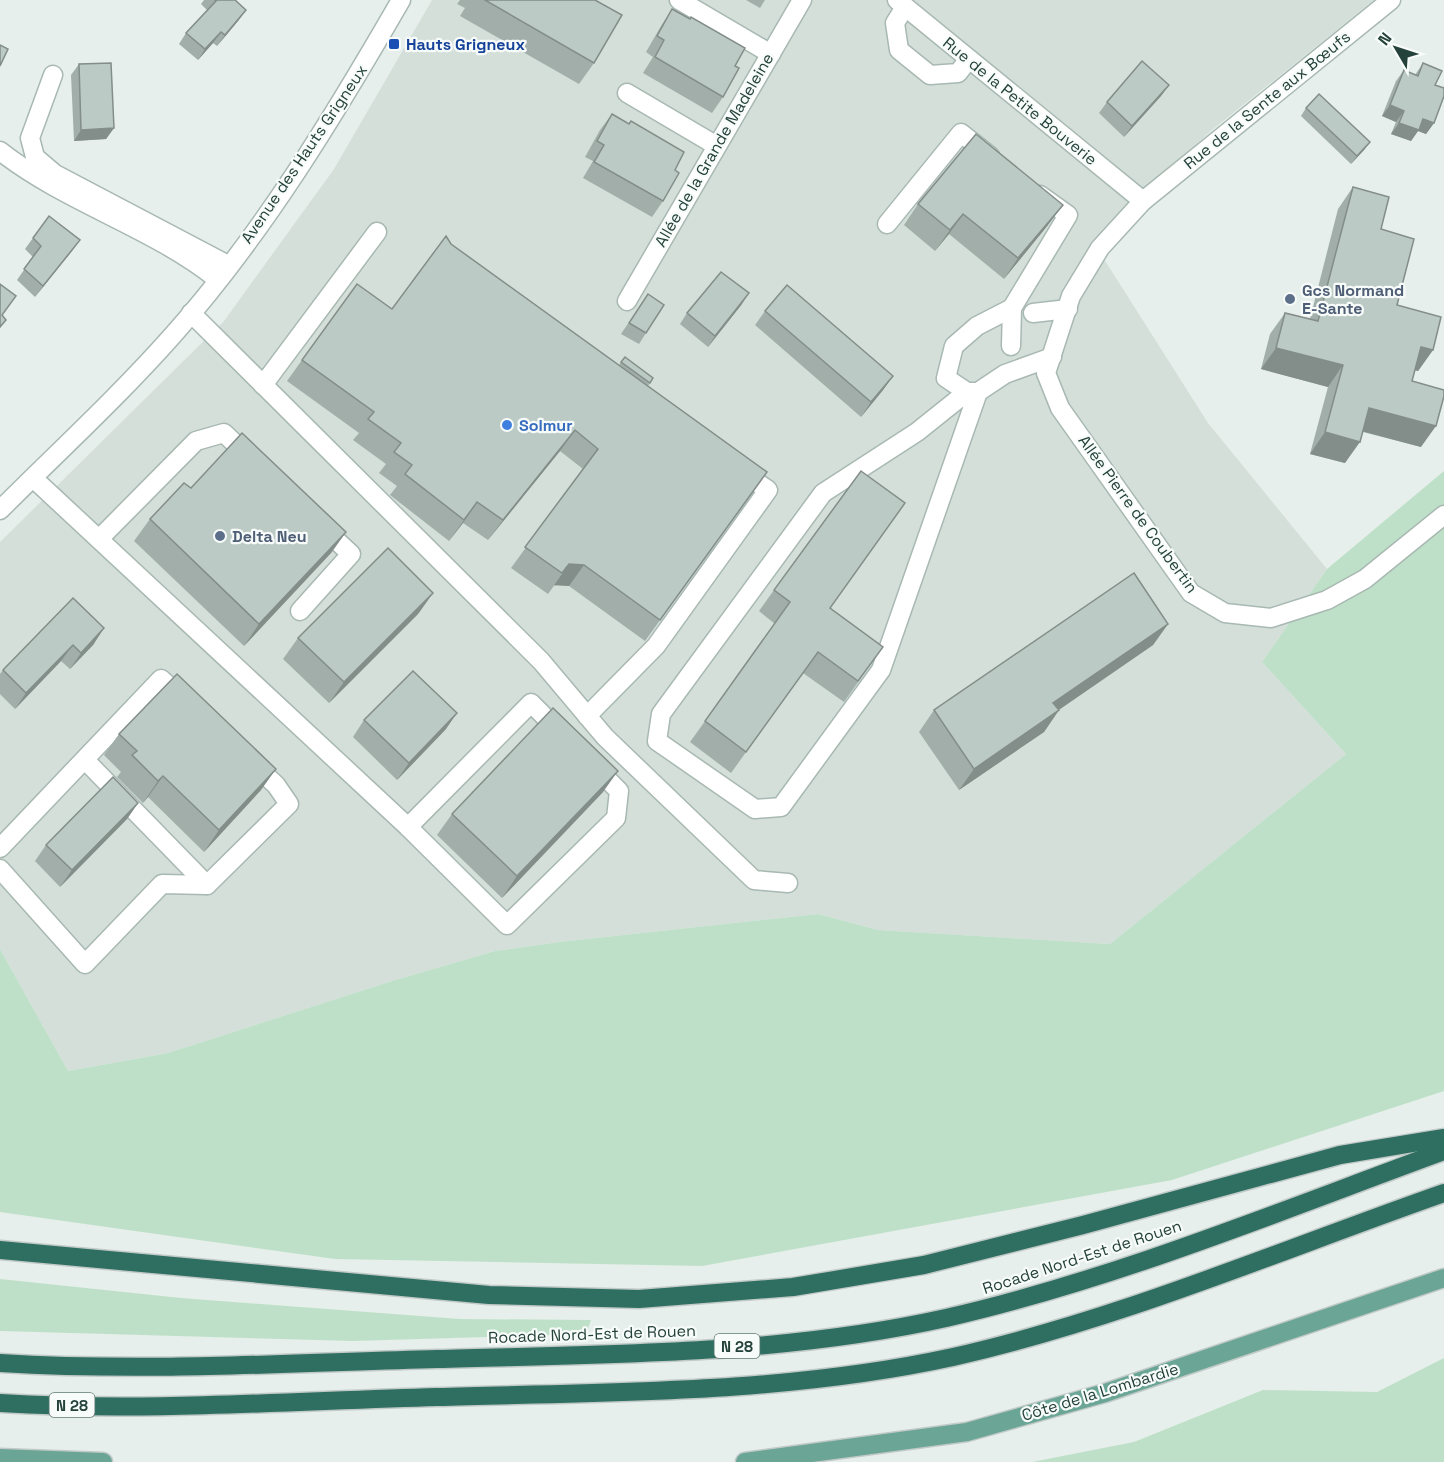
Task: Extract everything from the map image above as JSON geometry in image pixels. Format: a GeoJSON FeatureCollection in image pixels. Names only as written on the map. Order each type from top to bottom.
{"type":"FeatureCollection","features":[{"type":"Feature","properties":{"kind":"highway"},"geometry":{"type":"LineString","coordinates":[[0,1250],[489,1295],[651,1298],[793,1287],[924,1265],[1083,1225],[1340,1155],[1444,1138]]}},
{"type":"Feature","properties":{"kind":"highway","name":"Rocade Nord-Est de Rouen"},"geometry":{"type":"LineString","coordinates":[[0,1363],[73,1366],[226,1364],[638,1353],[841,1337],[942,1318],[1022,1299],[1211,1236],[1444,1151]]}},
{"type":"Feature","properties":{"kind":"highway","name":"N 28"},"geometry":{"type":"LineString","coordinates":[[0,1403],[145,1406],[699,1390],[858,1374],[953,1357],[1069,1326],[1177,1290],[1444,1193]]}},
{"type":"Feature","properties":{"kind":"main road","name":"Côte de la Lombardie"},"geometry":{"type":"LineString","coordinates":[[745,1462],[967,1432],[1105,1393],[1444,1278]]}},
{"type":"Feature","properties":{"kind":"main road"},"geometry":{"type":"LineString","coordinates":[[0,1458],[103,1462]]}},
{"type":"Feature","properties":{"kind":"street","name":"Avenue des Hauts Grigneux"},"geometry":{"type":"LineString","coordinates":[[0,510],[173,335],[191,313],[271,208],[401,0]]}},
{"type":"Feature","properties":{"kind":"street"},"geometry":{"type":"LineString","coordinates":[[679,0],[771,54]]}},
{"type":"Feature","properties":{"kind":"street","name":"Allée de la Grande Madeleine"},"geometry":{"type":"LineString","coordinates":[[627,301],[802,0]]}},
{"type":"Feature","properties":{"kind":"street","name":"Rue de la Sente aux Bœufs"},"geometry":{"type":"LineString","coordinates":[[1068,309],[1071,296],[1101,248],[1143,201],[1391,0]]}},
{"type":"Feature","properties":{"kind":"street"},"geometry":{"type":"LineString","coordinates":[[901,3],[895,23],[898,50],[930,75],[958,73],[969,59]]}},
{"type":"Feature","properties":{"kind":"street","name":"Rue de la Petite Bouverie"},"geometry":{"type":"LineString","coordinates":[[901,3],[1143,201]]}},
{"type":"Feature","properties":{"kind":"street"},"geometry":{"type":"LineString","coordinates":[[53,75],[30,138],[36,157],[55,174],[222,272]]}},
{"type":"Feature","properties":{"kind":"street"},"geometry":{"type":"LineString","coordinates":[[627,93],[717,146]]}},
{"type":"Feature","properties":{"kind":"street"},"geometry":{"type":"LineString","coordinates":[[887,224],[961,133],[1002,166]]}},
{"type":"Feature","properties":{"kind":"street"},"geometry":{"type":"LineString","coordinates":[[0,151],[34,176],[187,258],[222,272]]}},
{"type":"Feature","properties":{"kind":"street"},"geometry":{"type":"LineString","coordinates":[[1005,374],[1011,346],[1012,308],[1068,215],[1026,184]]}},
{"type":"Feature","properties":{"kind":"street"},"geometry":{"type":"LineString","coordinates":[[263,384],[377,232]]}},
{"type":"Feature","properties":{"kind":"street"},"geometry":{"type":"LineString","coordinates":[[973,392],[946,378],[954,346],[977,326],[1012,308]]}},
{"type":"Feature","properties":{"kind":"street"},"geometry":{"type":"LineString","coordinates":[[1033,313],[1068,309]]}},
{"type":"Feature","properties":{"kind":"street","name":"Allée Pierre de Coubertin"},"geometry":{"type":"LineString","coordinates":[[1068,309],[1046,373],[1060,408],[1191,592],[1225,613],[1271,618],[1327,600],[1365,579],[1444,515]]}},
{"type":"Feature","properties":{"kind":"street"},"geometry":{"type":"LineString","coordinates":[[191,313],[541,661],[605,737],[754,880],[788,884]]}},
{"type":"Feature","properties":{"kind":"street"},"geometry":{"type":"LineString","coordinates":[[977,326],[999,330],[1011,346]]}},
{"type":"Feature","properties":{"kind":"street"},"geometry":{"type":"LineString","coordinates":[[973,392],[881,670],[781,807],[755,809],[657,741],[662,714],[823,493],[973,392],[1005,374],[1052,357]]}},
{"type":"Feature","properties":{"kind":"street"},"geometry":{"type":"LineString","coordinates":[[99,539],[196,441],[224,433],[266,474]]}},
{"type":"Feature","properties":{"kind":"street"},"geometry":{"type":"LineString","coordinates":[[588,716],[656,646],[768,490],[720,456]]}},
{"type":"Feature","properties":{"kind":"street"},"geometry":{"type":"LineString","coordinates":[[33,478],[408,827],[507,925],[616,818],[619,791],[531,704],[408,827]]}},
{"type":"Feature","properties":{"kind":"street"},"geometry":{"type":"LineString","coordinates":[[300,611],[351,554],[309,514]]}},
{"type":"Feature","properties":{"kind":"street"},"geometry":{"type":"LineString","coordinates":[[0,849],[161,679],[202,717]]}},
{"type":"Feature","properties":{"kind":"street"},"geometry":{"type":"LineString","coordinates":[[0,869],[85,964],[162,884],[207,885],[289,804],[276,785],[243,754]]}},
{"type":"Feature","properties":{"kind":"street"},"geometry":{"type":"LineString","coordinates":[[85,760],[207,885]]}},
{"type":"Feature","properties":{"kind":"shaded area"},"geometry":{"type":"Polygon","coordinates":[[[432,0],[1374,0],[1212,130],[1131,204],[1095,245],[1208,423],[1327,569],[1262,662],[1346,754],[1110,944],[878,930],[818,914],[559,942],[495,951],[392,981],[168,1053],[68,1071],[0,949],[0,542],[224,321],[334,169],[432,0]]]}},
{"type":"Feature","properties":{"kind":"green space"},"geometry":{"type":"Polygon","coordinates":[[[1444,471],[1444,1091],[1172,1180],[702,1266],[335,1259],[0,1212],[0,949],[68,1071],[168,1053],[392,981],[495,951],[559,942],[818,914],[878,930],[1110,944],[1346,754],[1262,662],[1327,569],[1444,471]]]}},
{"type":"Feature","properties":{"kind":"green space"},"geometry":{"type":"Polygon","coordinates":[[[0,1279],[181,1298],[460,1319],[591,1320],[586,1334],[353,1341],[0,1331],[0,1279]]]}},
{"type":"Feature","properties":{"kind":"green space"},"geometry":{"type":"Polygon","coordinates":[[[1444,1358],[1444,1462],[1032,1462],[1134,1442],[1263,1390],[1377,1392],[1444,1358]]]}},
{"type":"Feature","properties":{"kind":"building"},"geometry":{"type":"Polygon","coordinates":[[[215,0],[235,0],[246,10],[225,35],[221,32],[205,49],[186,33],[215,0]]]}},
{"type":"Feature","properties":{"kind":"building"},"geometry":{"type":"Polygon","coordinates":[[[485,0],[595,0],[622,15],[594,63],[485,0]]]}},
{"type":"Feature","properties":{"kind":"building"},"geometry":{"type":"Polygon","coordinates":[[[672,9],[690,19],[691,17],[745,48],[735,66],[739,68],[723,97],[655,57],[664,40],[657,36],[672,9]]]}},
{"type":"Feature","properties":{"kind":"building"},"geometry":{"type":"Polygon","coordinates":[[[0,45],[8,49],[0,66],[0,45]]]}},
{"type":"Feature","properties":{"kind":"building"},"geometry":{"type":"Polygon","coordinates":[[[1142,61],[1169,85],[1132,126],[1107,102],[1142,61]]]}},
{"type":"Feature","properties":{"kind":"building"},"geometry":{"type":"Polygon","coordinates":[[[111,63],[114,128],[81,130],[79,64],[111,63]]]}},
{"type":"Feature","properties":{"kind":"building"},"geometry":{"type":"Polygon","coordinates":[[[1423,63],[1442,71],[1435,85],[1444,88],[1444,96],[1434,123],[1423,119],[1419,130],[1399,123],[1404,111],[1390,105],[1404,70],[1418,76],[1423,63]]]}},
{"type":"Feature","properties":{"kind":"building"},"geometry":{"type":"Polygon","coordinates":[[[1319,94],[1370,142],[1357,156],[1306,108],[1319,94]]]}},
{"type":"Feature","properties":{"kind":"building"},"geometry":{"type":"Polygon","coordinates":[[[612,114],[629,124],[631,121],[684,152],[675,170],[679,173],[663,201],[594,162],[604,145],[597,141],[612,114]]]}},
{"type":"Feature","properties":{"kind":"building"},"geometry":{"type":"Polygon","coordinates":[[[976,134],[1063,205],[1018,258],[963,214],[950,230],[918,204],[976,134]]]}},
{"type":"Feature","properties":{"kind":"building"},"geometry":{"type":"Polygon","coordinates":[[[1353,187],[1389,197],[1381,229],[1414,239],[1397,305],[1441,317],[1433,350],[1421,347],[1412,381],[1444,390],[1436,426],[1369,408],[1360,442],[1325,432],[1343,365],[1276,348],[1285,313],[1318,321],[1353,187]]]}},
{"type":"Feature","properties":{"kind":"building"},"geometry":{"type":"Polygon","coordinates":[[[49,216],[80,240],[43,286],[24,269],[41,246],[33,238],[49,216]]]}},
{"type":"Feature","properties":{"kind":"building"},"geometry":{"type":"Polygon","coordinates":[[[446,236],[451,244],[767,472],[660,620],[584,565],[569,564],[562,573],[525,547],[598,449],[575,430],[503,520],[477,502],[464,520],[405,474],[412,465],[394,452],[401,443],[368,419],[374,412],[302,360],[357,284],[392,309],[446,236]]]}},
{"type":"Feature","properties":{"kind":"building"},"geometry":{"type":"Polygon","coordinates":[[[721,272],[749,293],[715,336],[687,313],[721,272]]]}},
{"type":"Feature","properties":{"kind":"building"},"geometry":{"type":"Polygon","coordinates":[[[0,284],[16,296],[2,315],[6,320],[0,327],[0,284]]]}},
{"type":"Feature","properties":{"kind":"building"},"geometry":{"type":"Polygon","coordinates":[[[787,285],[893,376],[871,402],[765,311],[787,285]]]}},
{"type":"Feature","properties":{"kind":"building"},"geometry":{"type":"Polygon","coordinates":[[[648,294],[664,305],[646,333],[629,323],[648,294]]]}},
{"type":"Feature","properties":{"kind":"building"},"geometry":{"type":"Polygon","coordinates":[[[625,357],[653,378],[650,383],[621,362],[625,357]]]}},
{"type":"Feature","properties":{"kind":"building"},"geometry":{"type":"Polygon","coordinates":[[[242,433],[346,532],[259,624],[150,519],[184,483],[191,488],[242,433]]]}},
{"type":"Feature","properties":{"kind":"building"},"geometry":{"type":"Polygon","coordinates":[[[861,471],[905,503],[830,608],[883,647],[858,681],[818,652],[746,752],[705,721],[790,602],[774,590],[861,471]]]}},
{"type":"Feature","properties":{"kind":"building"},"geometry":{"type":"Polygon","coordinates":[[[388,548],[433,593],[344,682],[298,638],[388,548]]]}},
{"type":"Feature","properties":{"kind":"building"},"geometry":{"type":"Polygon","coordinates":[[[1134,573],[1168,624],[1053,703],[1059,710],[974,769],[934,710],[1134,573]]]}},
{"type":"Feature","properties":{"kind":"building"},"geometry":{"type":"Polygon","coordinates":[[[73,598],[104,628],[81,653],[73,645],[26,693],[3,670],[73,598]]]}},
{"type":"Feature","properties":{"kind":"building"},"geometry":{"type":"Polygon","coordinates":[[[413,671],[457,713],[409,763],[364,720],[413,671]]]}},
{"type":"Feature","properties":{"kind":"building"},"geometry":{"type":"Polygon","coordinates":[[[177,674],[276,769],[219,830],[163,776],[158,781],[132,755],[137,751],[119,734],[177,674]]]}},
{"type":"Feature","properties":{"kind":"building"},"geometry":{"type":"Polygon","coordinates":[[[553,708],[618,771],[517,876],[452,814],[553,708]]]}},
{"type":"Feature","properties":{"kind":"building"},"geometry":{"type":"Polygon","coordinates":[[[113,777],[138,803],[72,870],[46,845],[113,777]]]}},
{"type":"Feature","properties":{"kind":"place","name":"Hauts Grigneux"},"geometry":{"type":"Point","coordinates":[394,44]}},
{"type":"Feature","properties":{"kind":"place","name":"Gcs Normand E-Sante"},"geometry":{"type":"Point","coordinates":[1290,299]}},
{"type":"Feature","properties":{"kind":"place","name":"Solmur"},"geometry":{"type":"Point","coordinates":[507,425]}},
{"type":"Feature","properties":{"kind":"place","name":"Delta Neu"},"geometry":{"type":"Point","coordinates":[220,536]}}]}
